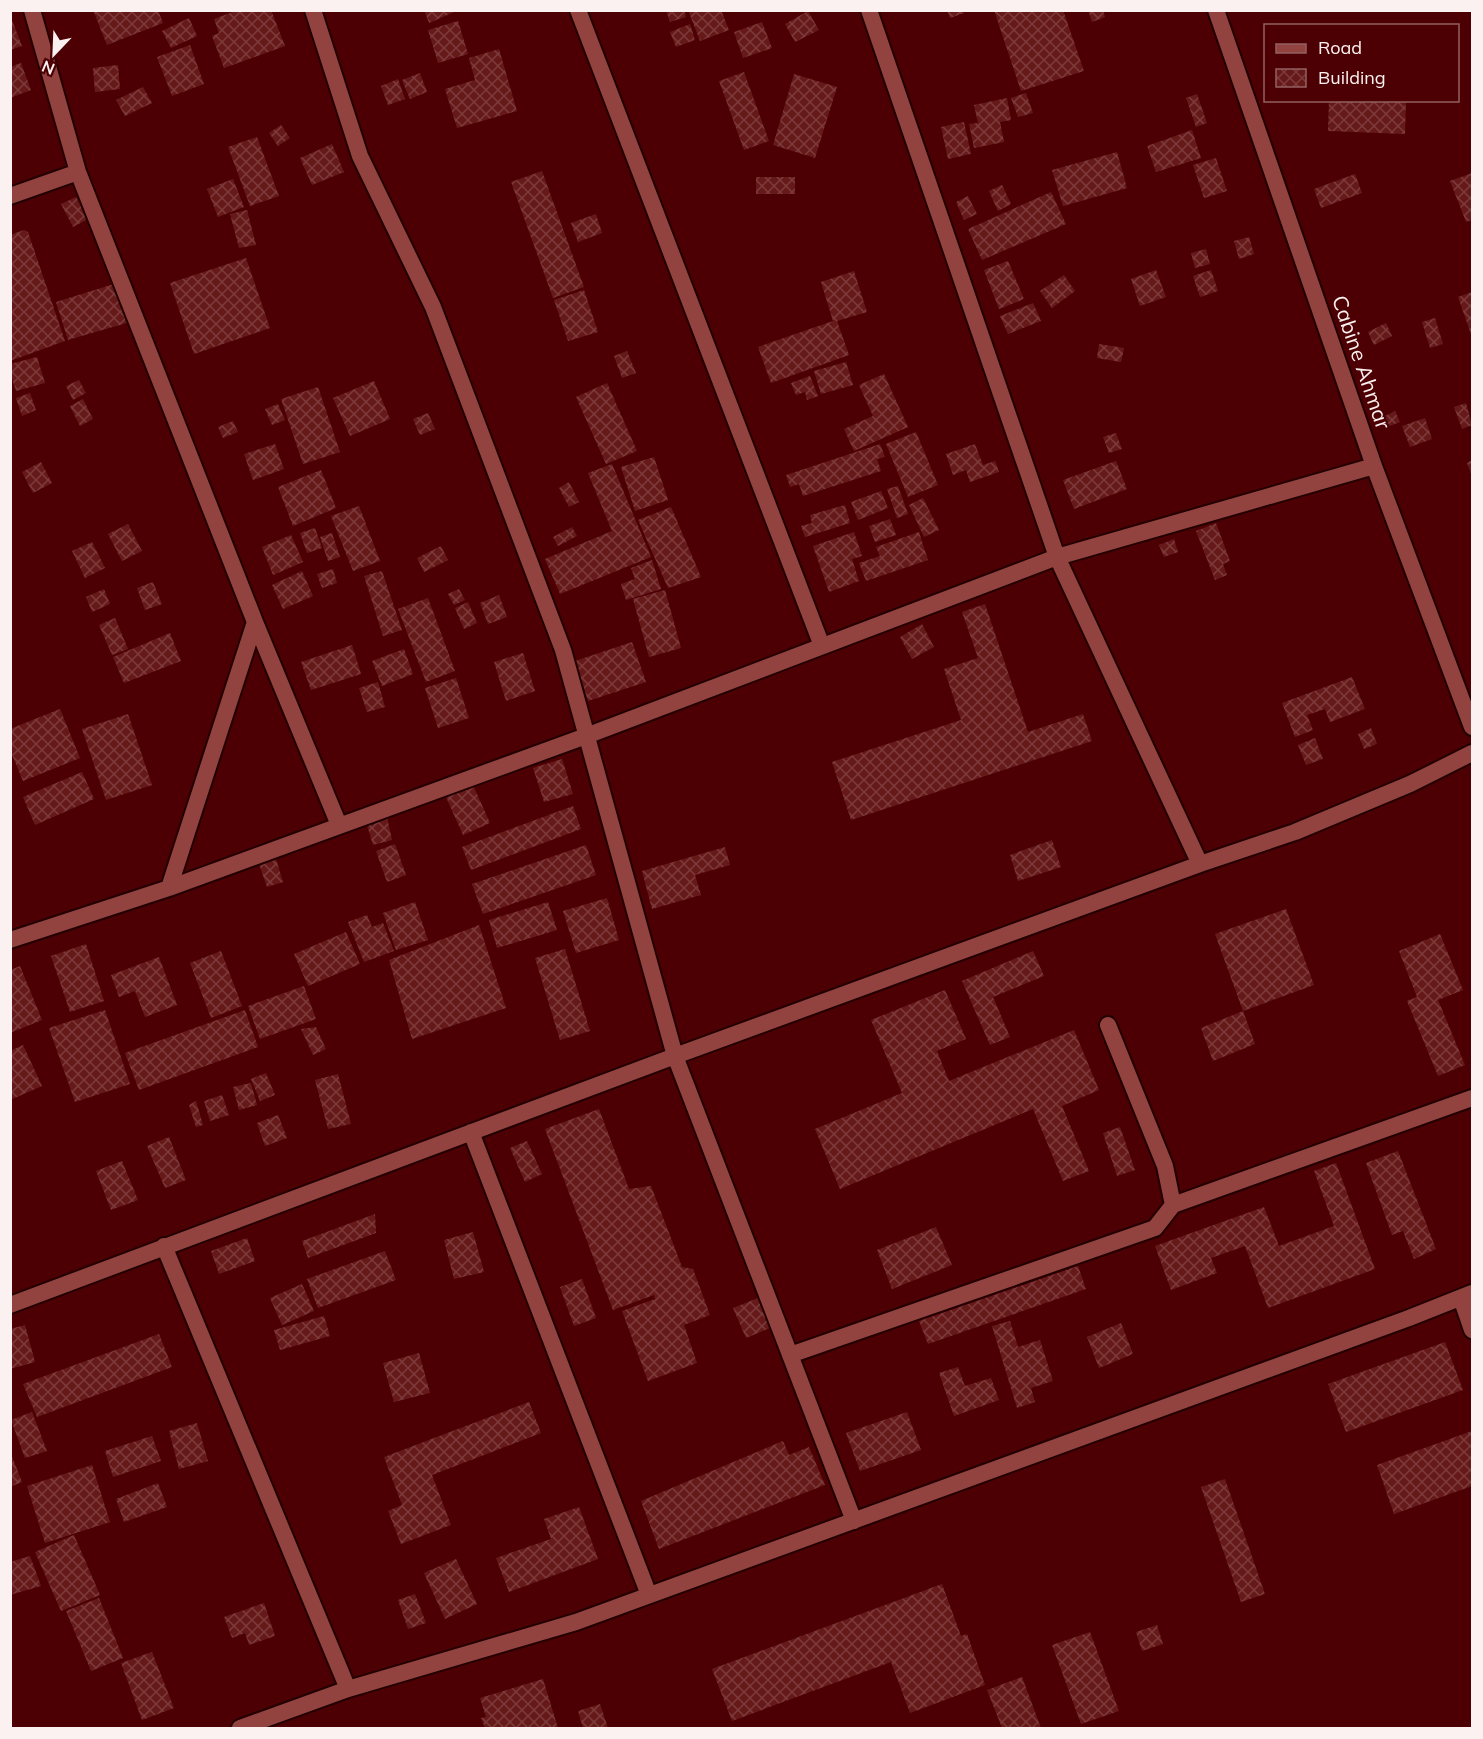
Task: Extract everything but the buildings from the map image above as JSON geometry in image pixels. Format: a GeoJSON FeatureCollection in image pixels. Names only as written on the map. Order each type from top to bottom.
{"type":"FeatureCollection","features":[{"type":"Feature","properties":{"kind":"street"},"geometry":{"type":"LineString","coordinates":[[32,10],[78,172],[255,622],[339,825]]}},
{"type":"Feature","properties":{"kind":"street"},"geometry":{"type":"LineString","coordinates":[[314,10],[360,156],[433,307],[563,650],[675,1056],[854,1521]]}},
{"type":"Feature","properties":{"kind":"street"},"geometry":{"type":"LineString","coordinates":[[578,10],[822,646]]}},
{"type":"Feature","properties":{"kind":"street"},"geometry":{"type":"LineString","coordinates":[[869,10],[1057,557],[1200,864]]}},
{"type":"Feature","properties":{"kind":"street","name":"Cabine Ahmar"},"geometry":{"type":"LineString","coordinates":[[1216,10],[1374,466],[1473,726]]}},
{"type":"Feature","properties":{"kind":"street"},"geometry":{"type":"LineString","coordinates":[[10,196],[78,172]]}},
{"type":"Feature","properties":{"kind":"street"},"geometry":{"type":"LineString","coordinates":[[10,940],[169,888],[586,736],[1057,557],[1374,466]]}},
{"type":"Feature","properties":{"kind":"street"},"geometry":{"type":"LineString","coordinates":[[169,888],[255,622]]}},
{"type":"Feature","properties":{"kind":"street"},"geometry":{"type":"LineString","coordinates":[[10,1305],[675,1056],[1200,864],[1295,832],[1410,784],[1473,753]]}},
{"type":"Feature","properties":{"kind":"street"},"geometry":{"type":"LineString","coordinates":[[1108,1025],[1165,1166],[1173,1205]]}},
{"type":"Feature","properties":{"kind":"street"},"geometry":{"type":"LineString","coordinates":[[790,1355],[1155,1228],[1173,1205],[1473,1098]]}},
{"type":"Feature","properties":{"kind":"street"},"geometry":{"type":"LineString","coordinates":[[471,1132],[649,1595]]}},
{"type":"Feature","properties":{"kind":"street"},"geometry":{"type":"LineString","coordinates":[[164,1246],[348,1689]]}},
{"type":"Feature","properties":{"kind":"street"},"geometry":{"type":"LineString","coordinates":[[240,1728],[348,1689],[576,1622],[1467,1295],[1473,1330]]}}]}
